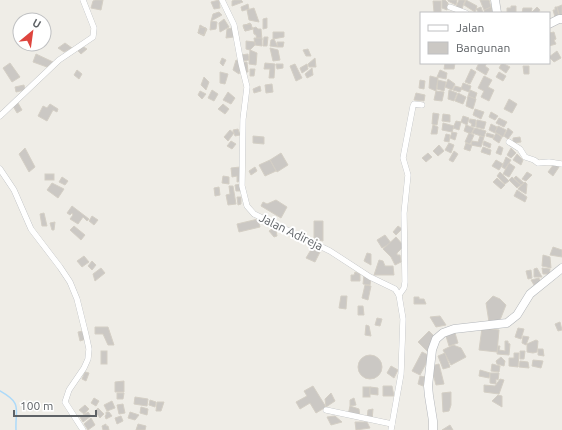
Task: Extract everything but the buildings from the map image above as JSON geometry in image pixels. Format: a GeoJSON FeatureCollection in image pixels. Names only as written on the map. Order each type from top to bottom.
{"type":"FeatureCollection","features":[{"type":"Feature","properties":{"kind":"street"},"geometry":{"type":"LineString","coordinates":[[0,116],[59,60],[93,37],[94,28],[83,0]]}},
{"type":"Feature","properties":{"kind":"street","name":"Jalan Adireja"},"geometry":{"type":"LineString","coordinates":[[222,0],[234,25],[247,87],[243,119],[242,186],[247,206],[254,214],[330,250],[370,277],[395,289],[399,295]]}},
{"type":"Feature","properties":{"kind":"street"},"geometry":{"type":"LineString","coordinates":[[495,0],[497,12]]}},
{"type":"Feature","properties":{"kind":"street"},"geometry":{"type":"LineString","coordinates":[[450,7],[463,12]]}},
{"type":"Feature","properties":{"kind":"street"},"geometry":{"type":"LineString","coordinates":[[550,24],[562,19]]}},
{"type":"Feature","properties":{"kind":"street"},"geometry":{"type":"LineString","coordinates":[[326,410],[391,427],[401,374],[403,319],[399,295],[404,288],[405,282],[404,213],[408,175],[404,155],[413,106],[414,104],[422,105]]}},
{"type":"Feature","properties":{"kind":"street"},"geometry":{"type":"LineString","coordinates":[[509,142],[520,149],[525,157],[540,164],[549,162],[562,164]]}},
{"type":"Feature","properties":{"kind":"street"},"geometry":{"type":"LineString","coordinates":[[0,169],[14,190],[31,229],[70,282],[77,299],[88,342],[88,359],[84,368],[69,390],[65,402],[83,430]]}},
{"type":"Feature","properties":{"kind":"street"},"geometry":{"type":"LineString","coordinates":[[433,430],[428,386],[432,350],[436,339],[442,333],[454,329],[507,323],[516,315],[530,294],[562,268]]}},
{"type":"Feature","properties":{"kind":"waterway"},"geometry":{"type":"LineString","coordinates":[[0,391],[12,399],[15,403],[17,411],[16,430]]}}]}
